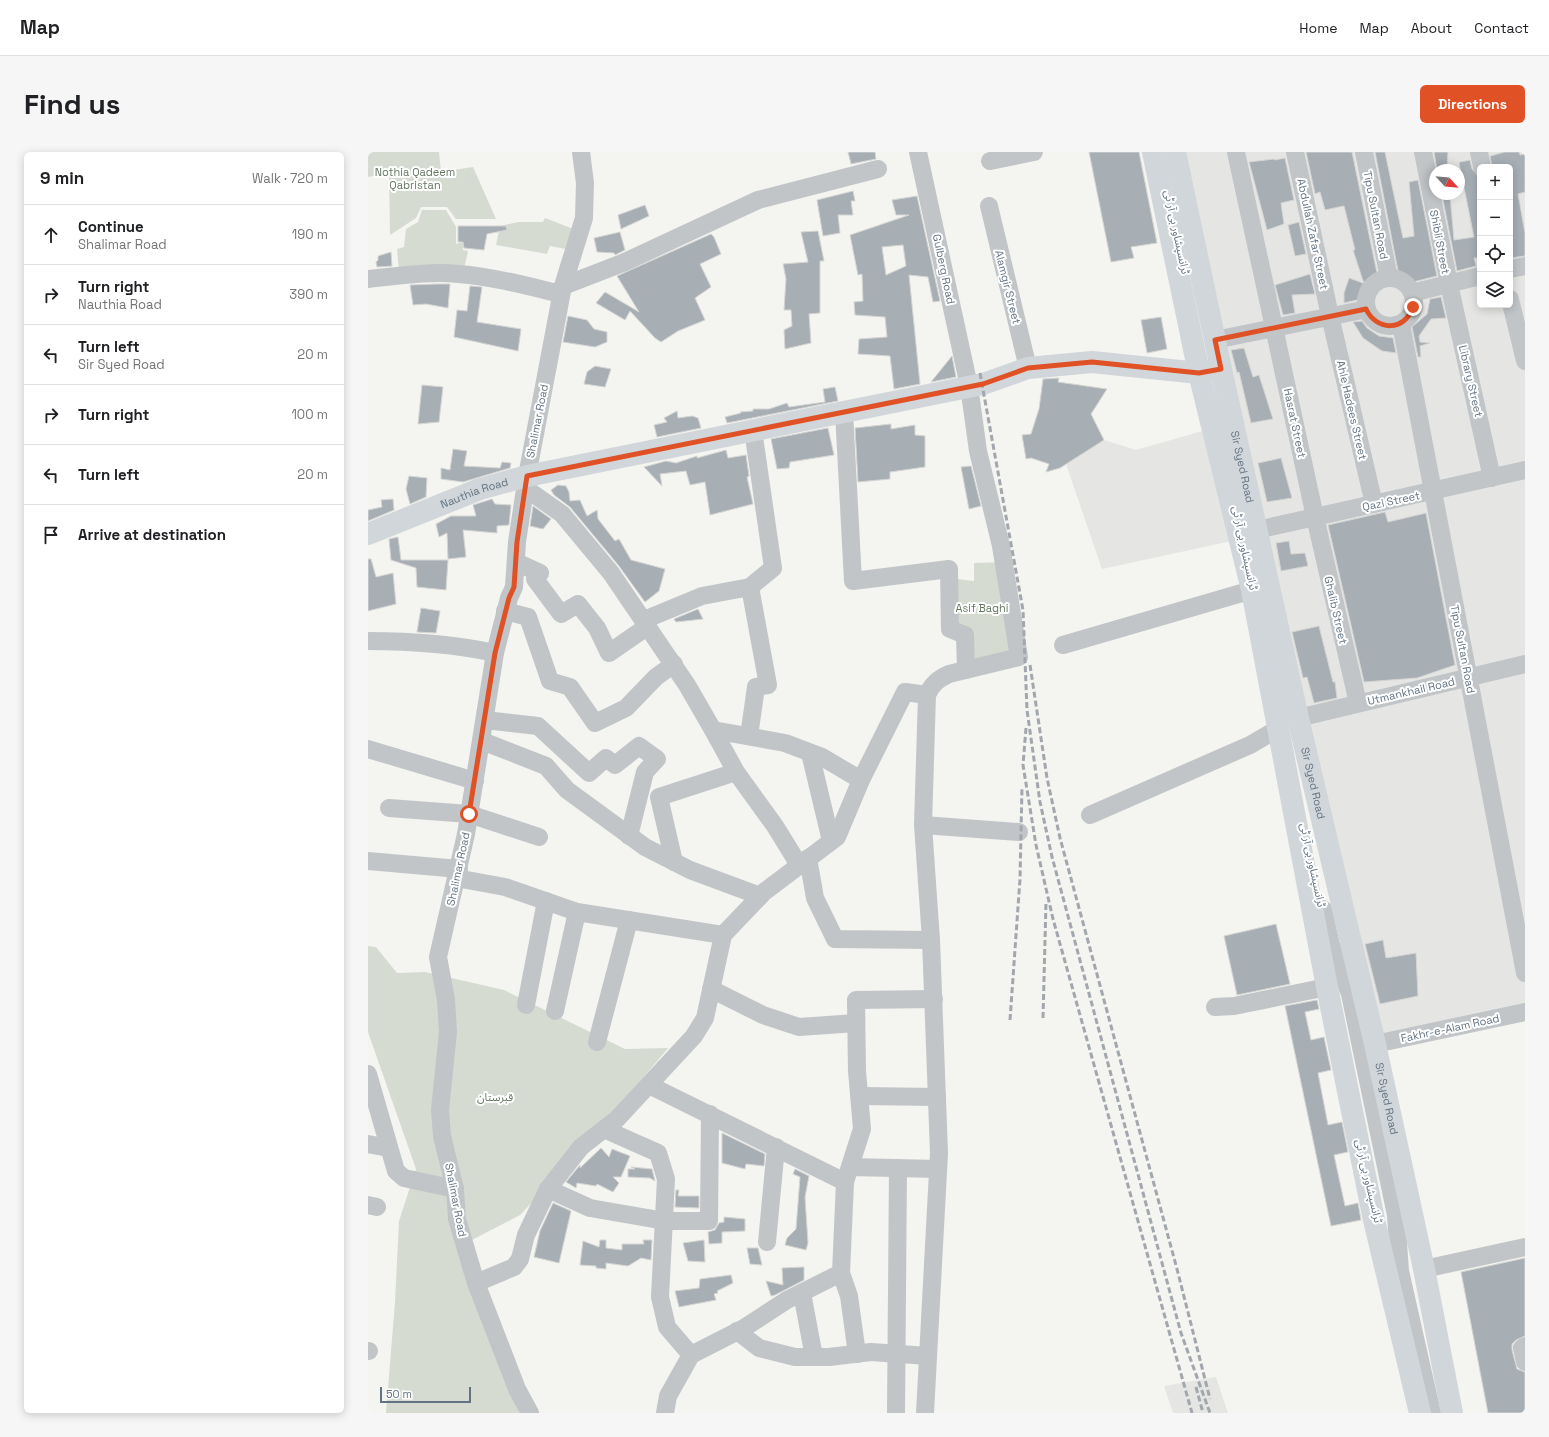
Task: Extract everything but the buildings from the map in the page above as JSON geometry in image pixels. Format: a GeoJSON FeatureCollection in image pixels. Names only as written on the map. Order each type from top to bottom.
{"type":"FeatureCollection","features":[{"type":"Feature","properties":{"kind":"main road","name":"Sir Syed Road"},"geometry":{"type":"LineString","coordinates":[[1153,152],[1199,373],[1252,590],[1375,1044],[1424,1269],[1452,1413]]}},
{"type":"Feature","properties":{"kind":"main road","name":"Sir Syed Road"},"geometry":{"type":"LineString","coordinates":[[1175,152],[1257,530],[1288,723]]}},
{"type":"Feature","properties":{"kind":"main road","name":"Nauthia Road"},"geometry":{"type":"LineString","coordinates":[[368,534],[480,489],[526,482],[753,430],[987,383],[1028,368],[1092,362],[1199,373],[1221,369]]}},
{"type":"Feature","properties":{"kind":"main road"},"geometry":{"type":"LineString","coordinates":[[1288,723],[1327,987],[1374,1220],[1420,1413]]}},
{"type":"Feature","properties":{"kind":"street","name":"Shalimar Road"},"geometry":{"type":"LineString","coordinates":[[530,1413],[517,1389],[476,1283],[457,1219],[455,1189],[442,1136],[440,1110],[448,1032],[446,1000],[438,957],[469,814],[495,653],[505,611],[514,587],[526,482],[562,290],[584,218],[585,183],[581,152]]}},
{"type":"Feature","properties":{"kind":"street","name":"Gulberg Road"},"geometry":{"type":"LineString","coordinates":[[918,152],[969,386],[978,451],[1001,546],[1019,657],[966,670]]}},
{"type":"Feature","properties":{"kind":"street"},"geometry":{"type":"LineString","coordinates":[[990,161],[1009,155],[1034,152]]}},
{"type":"Feature","properties":{"kind":"street","name":"ٹرانسپشاور بی آر ٹی"},"geometry":{"type":"LineString","coordinates":[[1160,152],[1331,945],[1350,994],[1396,1214],[1400,1271],[1432,1413]]}},
{"type":"Feature","properties":{"kind":"street","name":"Hasrat Street"},"geometry":{"type":"LineString","coordinates":[[1236,152],[1315,517]]}},
{"type":"Feature","properties":{"kind":"street","name":"Abdullah Zafar Street"},"geometry":{"type":"LineString","coordinates":[[1295,152],[1330,316]]}},
{"type":"Feature","properties":{"kind":"street","name":"Tipu Sultan Road"},"geometry":{"type":"LineString","coordinates":[[1364,152],[1389,278]]}},
{"type":"Feature","properties":{"kind":"street","name":"Shibli Street"},"geometry":{"type":"LineString","coordinates":[[1423,152],[1449,284]]}},
{"type":"Feature","properties":{"kind":"street"},"geometry":{"type":"LineString","coordinates":[[1478,152],[1481,164]]}},
{"type":"Feature","properties":{"kind":"street"},"geometry":{"type":"LineString","coordinates":[[368,279],[412,274],[458,274],[499,279],[562,290],[758,200],[878,169]]}},
{"type":"Feature","properties":{"kind":"street","name":"Alamgir Street"},"geometry":{"type":"LineString","coordinates":[[988,206],[1028,368]]}},
{"type":"Feature","properties":{"kind":"street"},"geometry":{"type":"LineString","coordinates":[[1513,268],[1525,266]]}},
{"type":"Feature","properties":{"kind":"street"},"geometry":{"type":"LineString","coordinates":[[1412,293],[1477,277]]}},
{"type":"Feature","properties":{"kind":"street"},"geometry":{"type":"LineString","coordinates":[[1389,278],[1403,282],[1412,293],[1414,300],[1411,314],[1400,324],[1394,326],[1380,324],[1369,316],[1366,309],[1367,294],[1370,288],[1382,279],[1389,278]]}},
{"type":"Feature","properties":{"kind":"street","name":"Library Street"},"geometry":{"type":"LineString","coordinates":[[1449,284],[1492,478]]}},
{"type":"Feature","properties":{"kind":"street"},"geometry":{"type":"LineString","coordinates":[[1512,308],[1525,361]]}},
{"type":"Feature","properties":{"kind":"street"},"geometry":{"type":"LineString","coordinates":[[1215,340],[1366,309]]}},
{"type":"Feature","properties":{"kind":"street","name":"Ahle Hadees Street"},"geometry":{"type":"LineString","coordinates":[[1330,316],[1374,504]]}},
{"type":"Feature","properties":{"kind":"street","name":"Tipu Sultan Road"},"geometry":{"type":"LineString","coordinates":[[1400,324],[1525,974]]}},
{"type":"Feature","properties":{"kind":"street"},"geometry":{"type":"LineString","coordinates":[[844,412],[853,581],[949,569],[950,629],[965,635],[966,670],[939,679],[931,686],[927,695],[923,825],[934,999],[938,1097],[938,1169],[925,1413]]}},
{"type":"Feature","properties":{"kind":"street"},"geometry":{"type":"LineString","coordinates":[[516,562],[540,572],[535,579],[561,614],[578,604],[597,628],[609,653],[646,623],[702,596],[750,587],[773,568],[753,430]]}},
{"type":"Feature","properties":{"kind":"street","name":"Qazi Street"},"geometry":{"type":"LineString","coordinates":[[1257,530],[1525,470]]}},
{"type":"Feature","properties":{"kind":"street"},"geometry":{"type":"LineString","coordinates":[[526,482],[562,514],[612,573],[674,664],[736,772],[775,826],[804,862],[815,898],[835,939],[931,940]]}},
{"type":"Feature","properties":{"kind":"street","name":"Ghalib Street"},"geometry":{"type":"LineString","coordinates":[[1315,517],[1358,703]]}},
{"type":"Feature","properties":{"kind":"street"},"geometry":{"type":"LineString","coordinates":[[749,736],[756,687],[768,685],[750,587]]}},
{"type":"Feature","properties":{"kind":"street"},"geometry":{"type":"LineString","coordinates":[[1064,645],[1252,590]]}},
{"type":"Feature","properties":{"kind":"street"},"geometry":{"type":"LineString","coordinates":[[505,611],[528,617],[550,681],[570,687],[595,723],[626,708],[656,677],[674,664]]}},
{"type":"Feature","properties":{"kind":"street"},"geometry":{"type":"LineString","coordinates":[[368,642],[412,641],[495,653]]}},
{"type":"Feature","properties":{"kind":"street","name":"Utmankhail Road"},"geometry":{"type":"LineString","coordinates":[[1090,815],[1250,745],[1288,723],[1358,703],[1525,664]]}},
{"type":"Feature","properties":{"kind":"street"},"geometry":{"type":"LineString","coordinates":[[476,1283],[514,1267],[520,1259],[526,1235],[548,1189],[581,1147],[616,1119],[694,1036],[705,1018],[723,935],[760,896],[836,837],[861,780],[905,692],[927,695]]}},
{"type":"Feature","properties":{"kind":"street"},"geometry":{"type":"LineString","coordinates":[[485,720],[538,726],[589,773],[606,758],[615,765],[639,746],[657,759],[645,772],[629,836]]}},
{"type":"Feature","properties":{"kind":"street"},"geometry":{"type":"LineString","coordinates":[[713,730],[785,743],[822,757],[861,780]]}},
{"type":"Feature","properties":{"kind":"street"},"geometry":{"type":"LineString","coordinates":[[482,741],[546,766],[567,790],[645,847],[690,870],[760,896]]}},
{"type":"Feature","properties":{"kind":"street"},"geometry":{"type":"LineString","coordinates":[[368,749],[475,781]]}},
{"type":"Feature","properties":{"kind":"street"},"geometry":{"type":"LineString","coordinates":[[810,753],[831,841]]}},
{"type":"Feature","properties":{"kind":"street"},"geometry":{"type":"LineString","coordinates":[[674,862],[659,796],[736,772]]}},
{"type":"Feature","properties":{"kind":"street"},"geometry":{"type":"LineString","coordinates":[[389,808],[469,814],[538,837]]}},
{"type":"Feature","properties":{"kind":"street"},"geometry":{"type":"LineString","coordinates":[[923,825],[1019,832]]}},
{"type":"Feature","properties":{"kind":"street"},"geometry":{"type":"LineString","coordinates":[[368,861],[457,874],[505,887],[577,912],[723,935]]}},
{"type":"Feature","properties":{"kind":"street"},"geometry":{"type":"LineString","coordinates":[[526,1005],[546,901]]}},
{"type":"Feature","properties":{"kind":"street"},"geometry":{"type":"LineString","coordinates":[[556,1011],[577,912]]}},
{"type":"Feature","properties":{"kind":"street"},"geometry":{"type":"LineString","coordinates":[[597,1042],[629,920]]}},
{"type":"Feature","properties":{"kind":"street"},"geometry":{"type":"LineString","coordinates":[[1215,1007],[1234,1006],[1327,987]]}},
{"type":"Feature","properties":{"kind":"street"},"geometry":{"type":"LineString","coordinates":[[711,989],[763,1015],[799,1027],[856,1023]]}},
{"type":"Feature","properties":{"kind":"street"},"geometry":{"type":"LineString","coordinates":[[857,1354],[849,1296],[841,1273],[847,1174],[862,1129],[856,1000],[934,999]]}},
{"type":"Feature","properties":{"kind":"street","name":"Fakhr-e-Alam Road"},"geometry":{"type":"LineString","coordinates":[[1375,1044],[1525,1012]]}},
{"type":"Feature","properties":{"kind":"street"},"geometry":{"type":"LineString","coordinates":[[370,1085],[386,1133],[396,1171],[400,1176],[455,1189]]}},
{"type":"Feature","properties":{"kind":"street"},"geometry":{"type":"LineString","coordinates":[[649,1085],[776,1147],[847,1174],[898,1168],[938,1169]]}},
{"type":"Feature","properties":{"kind":"street"},"geometry":{"type":"LineString","coordinates":[[860,1096],[938,1097]]}},
{"type":"Feature","properties":{"kind":"street"},"geometry":{"type":"LineString","coordinates":[[548,1189],[590,1208],[664,1221],[709,1220],[710,1114]]}},
{"type":"Feature","properties":{"kind":"street"},"geometry":{"type":"LineString","coordinates":[[604,1129],[658,1153],[666,1179],[660,1297],[667,1327],[690,1355]]}},
{"type":"Feature","properties":{"kind":"street"},"geometry":{"type":"LineString","coordinates":[[368,1144],[389,1148]]}},
{"type":"Feature","properties":{"kind":"street"},"geometry":{"type":"LineString","coordinates":[[766,1242],[776,1147]]}},
{"type":"Feature","properties":{"kind":"street"},"geometry":{"type":"LineString","coordinates":[[896,1413],[898,1354],[898,1168]]}},
{"type":"Feature","properties":{"kind":"street"},"geometry":{"type":"LineString","coordinates":[[1424,1269],[1525,1247]]}},
{"type":"Feature","properties":{"kind":"street"},"geometry":{"type":"LineString","coordinates":[[665,1413],[668,1396],[690,1355],[737,1331],[802,1293],[841,1273]]}},
{"type":"Feature","properties":{"kind":"street"},"geometry":{"type":"LineString","coordinates":[[802,1293],[814,1357]]}},
{"type":"Feature","properties":{"kind":"street"},"geometry":{"type":"LineString","coordinates":[[737,1331],[758,1348],[795,1357],[814,1357],[871,1352],[928,1356]]}},
{"type":"Feature","properties":{"kind":"street"},"geometry":{"type":"LineString","coordinates":[[1525,1346],[1522,1348],[1525,1362]]}},
{"type":"Feature","properties":{"kind":"shaded area"},"geometry":{"type":"Polygon","coordinates":[[[1175,152],[1525,152],[1525,1012],[1375,1044],[1175,152]]]}},
{"type":"Feature","properties":{"kind":"shaded area"},"geometry":{"type":"Polygon","coordinates":[[[1213,428],[1241,539],[1102,569],[1066,464],[1104,440],[1136,450],[1213,428]]]}},
{"type":"Feature","properties":{"kind":"shaded area"},"geometry":{"type":"Polygon","coordinates":[[[1216,1377],[1228,1413],[1173,1413],[1164,1386],[1216,1377]]]}},
{"type":"Feature","properties":{"kind":"green space","name":"Nothia Qadeem Qabristan"},"geometry":{"type":"Polygon","coordinates":[[[368,152],[439,152],[441,172],[473,167],[496,219],[456,219],[447,207],[421,207],[416,218],[390,235],[389,173],[368,177],[368,152]]]}},
{"type":"Feature","properties":{"kind":"green space"},"geometry":{"type":"Polygon","coordinates":[[[422,210],[446,210],[456,227],[456,244],[463,242],[463,250],[468,251],[464,269],[399,271],[397,249],[404,247],[406,229],[418,222],[422,210]]]}},
{"type":"Feature","properties":{"kind":"green space"},"geometry":{"type":"Polygon","coordinates":[[[545,218],[573,229],[571,250],[550,246],[547,254],[496,245],[500,226],[518,222],[543,222],[545,218]]]}},
{"type":"Feature","properties":{"kind":"green space","name":"Asif Baghi"},"geometry":{"type":"Polygon","coordinates":[[[1004,562],[1018,653],[966,670],[968,633],[950,625],[949,578],[974,581],[974,563],[1004,562]]]}},
{"type":"Feature","properties":{"kind":"green space","name":"قبرستان"},"geometry":{"type":"Polygon","coordinates":[[[368,946],[376,947],[397,973],[425,972],[504,990],[625,1049],[668,1048],[598,1132],[520,1215],[468,1242],[529,1413],[386,1413],[395,1302],[399,1221],[416,1169],[368,1032],[368,946]]]}},
{"type":"Feature","properties":{"kind":"railway"},"geometry":{"type":"LineString","coordinates":[[980,373],[1023,610],[1027,710],[1040,802],[1052,857],[1181,1333],[1210,1413]]}},
{"type":"Feature","properties":{"kind":"railway"},"geometry":{"type":"LineString","coordinates":[[1030,665],[1047,778],[1060,838],[1177,1269],[1210,1399]]}},
{"type":"Feature","properties":{"kind":"railway"},"geometry":{"type":"LineString","coordinates":[[1026,728],[1023,765],[1036,845],[1053,919],[1192,1413]]}},
{"type":"Feature","properties":{"kind":"railway"},"geometry":{"type":"LineString","coordinates":[[1010,1020],[1020,879],[1022,787]]}},
{"type":"Feature","properties":{"kind":"railway"},"geometry":{"type":"LineString","coordinates":[[1043,1018],[1046,902]]}},
{"type":"Feature","properties":{"kind":"railway"},"geometry":{"type":"LineString","coordinates":[[1196,1387],[1203,1413]]}},
{"type":"Feature","properties":{"kind":"route"},"geometry":{"type":"LineString","coordinates":[[469,814],[495,653],[509,598],[514,587],[517,542],[527,476],[983,384],[1028,368],[1092,362],[1199,373],[1221,369],[1215,340],[1366,309],[1369,316],[1374,321],[1387,326],[1394,326],[1406,320],[1411,314],[1413,307]]}}]}
